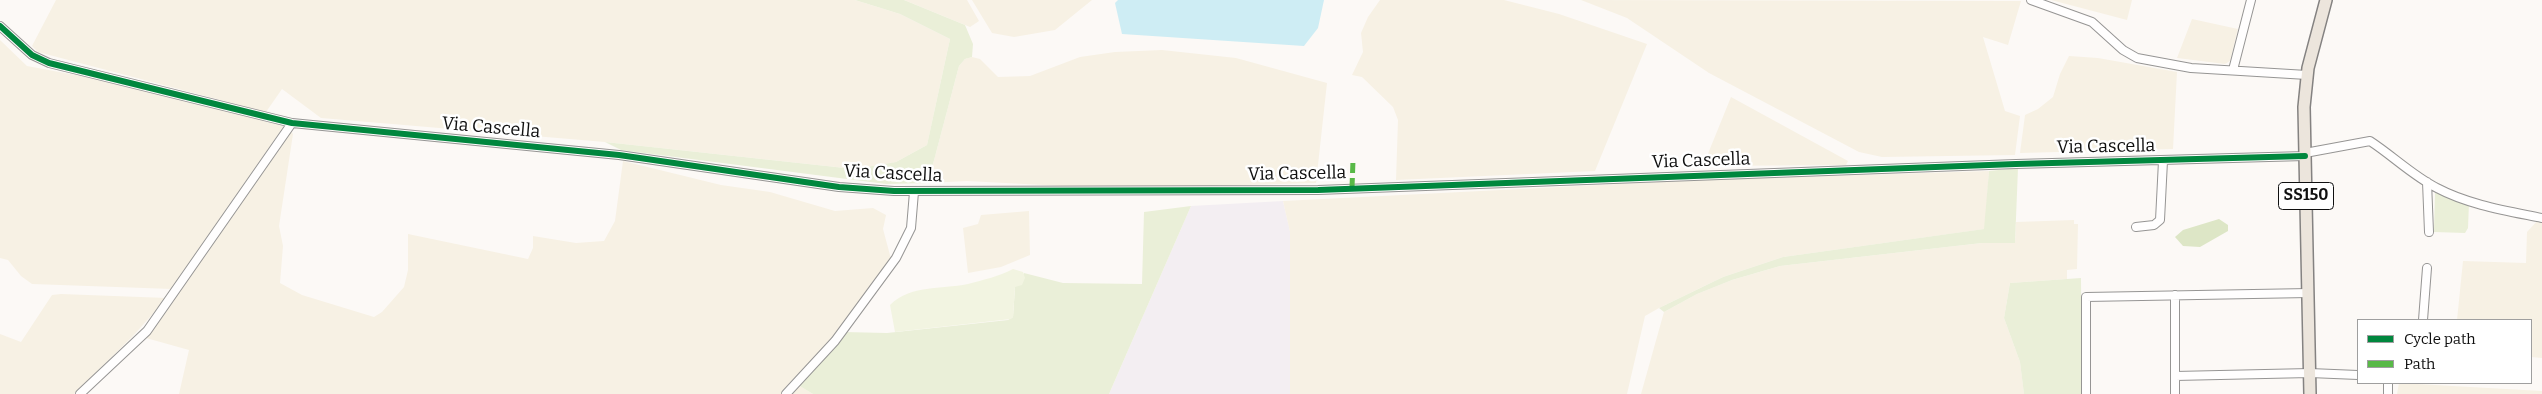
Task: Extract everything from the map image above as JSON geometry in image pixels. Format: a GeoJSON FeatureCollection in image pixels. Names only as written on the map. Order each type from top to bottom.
{"type":"FeatureCollection","features":[{"type":"Feature","properties":{"kind":"main road","name":"SS150"},"geometry":{"type":"LineString","coordinates":[[2310,394],[2304,106],[2307,75],[2326,0]]}},
{"type":"Feature","properties":{"kind":"street"},"geometry":{"type":"LineString","coordinates":[[2032,0],[2092,22],[2123,50],[2137,58],[2192,68],[2307,75]]}},
{"type":"Feature","properties":{"kind":"street"},"geometry":{"type":"LineString","coordinates":[[2234,70],[2251,0]]}},
{"type":"Feature","properties":{"kind":"street","name":"Via Cascella"},"geometry":{"type":"LineString","coordinates":[[0,26],[32,55],[49,63],[292,124],[619,155],[839,187],[914,192],[1318,190],[2016,164],[2163,162],[2305,155],[2370,141],[2427,182],[2453,195],[2542,218]]}},
{"type":"Feature","properties":{"kind":"street"},"geometry":{"type":"LineString","coordinates":[[80,394],[147,331],[292,124]]}},
{"type":"Feature","properties":{"kind":"street"},"geometry":{"type":"LineString","coordinates":[[2136,227],[2154,225],[2160,220],[2163,162]]}},
{"type":"Feature","properties":{"kind":"street"},"geometry":{"type":"LineString","coordinates":[[2427,182],[2429,232]]}},
{"type":"Feature","properties":{"kind":"street"},"geometry":{"type":"LineString","coordinates":[[786,394],[835,341],[896,258],[912,228],[914,192]]}},
{"type":"Feature","properties":{"kind":"street"},"geometry":{"type":"LineString","coordinates":[[2423,319],[2427,268]]}},
{"type":"Feature","properties":{"kind":"street"},"geometry":{"type":"LineString","coordinates":[[2086,394],[2086,297],[2309,293]]}},
{"type":"Feature","properties":{"kind":"street"},"geometry":{"type":"LineString","coordinates":[[2175,295],[2175,394]]}},
{"type":"Feature","properties":{"kind":"street"},"geometry":{"type":"LineString","coordinates":[[2175,376],[2310,373],[2357,375]]}},
{"type":"Feature","properties":{"kind":"shaded area"},"geometry":{"type":"Polygon","coordinates":[[[56,0],[855,0],[900,14],[950,39],[927,145],[896,162],[854,169],[605,142],[321,118],[282,89],[266,112],[38,52],[32,46],[56,0]]]}},
{"type":"Feature","properties":{"kind":"shaded area"},"geometry":{"type":"Polygon","coordinates":[[[904,0],[967,0],[979,21],[970,27],[904,0]]]}},
{"type":"Feature","properties":{"kind":"shaded area"},"geometry":{"type":"Polygon","coordinates":[[[972,0],[1092,0],[1055,30],[1014,37],[992,33],[972,0]]]}},
{"type":"Feature","properties":{"kind":"shaded area"},"geometry":{"type":"Polygon","coordinates":[[[1380,0],[1504,0],[1559,14],[1647,44],[1595,171],[1396,180],[1398,120],[1393,107],[1362,77],[1352,75],[1363,52],[1361,33],[1368,17],[1380,0]]]}},
{"type":"Feature","properties":{"kind":"shaded area"},"geometry":{"type":"Polygon","coordinates":[[[1581,0],[2021,1],[2008,45],[1983,37],[2005,111],[2020,116],[2015,155],[1882,157],[1859,152],[1709,73],[1627,18],[1581,0]]]}},
{"type":"Feature","properties":{"kind":"shaded area"},"geometry":{"type":"Polygon","coordinates":[[[2051,0],[2132,0],[2127,20],[2051,0]]]}},
{"type":"Feature","properties":{"kind":"shaded area"},"geometry":{"type":"Polygon","coordinates":[[[2192,19],[2238,29],[2230,61],[2225,64],[2177,58],[2192,19]]]}},
{"type":"Feature","properties":{"kind":"shaded area"},"geometry":{"type":"Polygon","coordinates":[[[0,40],[27,66],[81,76],[284,126],[172,289],[32,284],[21,276],[8,260],[0,258],[0,40]]]}},
{"type":"Feature","properties":{"kind":"shaded area"},"geometry":{"type":"Polygon","coordinates":[[[1162,50],[1236,58],[1327,83],[1316,183],[1173,187],[1082,187],[967,181],[928,183],[959,66],[965,59],[972,57],[980,59],[998,77],[1030,76],[1080,57],[1115,52],[1162,50]]]}},
{"type":"Feature","properties":{"kind":"shaded area"},"geometry":{"type":"Polygon","coordinates":[[[2069,56],[2098,58],[2177,72],[2173,149],[2020,153],[2025,115],[2038,109],[2053,97],[2060,74],[2069,56]]]}},
{"type":"Feature","properties":{"kind":"shaded area"},"geometry":{"type":"Polygon","coordinates":[[[1731,97],[1848,161],[1846,165],[1703,166],[1731,97]]]}},
{"type":"Feature","properties":{"kind":"shaded area"},"geometry":{"type":"Polygon","coordinates":[[[290,130],[293,134],[279,226],[283,246],[280,283],[302,295],[374,317],[382,312],[404,287],[408,270],[408,234],[528,259],[533,248],[533,236],[576,243],[604,241],[615,221],[623,161],[721,185],[770,192],[835,211],[873,208],[886,215],[883,229],[891,259],[844,326],[781,394],[179,394],[189,350],[146,338],[290,130]]]}},
{"type":"Feature","properties":{"kind":"shaded area"},"geometry":{"type":"Polygon","coordinates":[[[1989,171],[1985,229],[1783,257],[1723,277],[1645,316],[1627,394],[1290,394],[1290,232],[1283,201],[1698,180],[1989,171]]]}},
{"type":"Feature","properties":{"kind":"shaded area"},"geometry":{"type":"Polygon","coordinates":[[[1283,201],[1290,231],[1290,394],[1109,394],[1191,206],[1283,201]]]}},
{"type":"Feature","properties":{"kind":"shaded area"},"geometry":{"type":"Polygon","coordinates":[[[1029,211],[1030,255],[1001,267],[968,273],[963,228],[978,224],[981,215],[1029,211]]]}},
{"type":"Feature","properties":{"kind":"shaded area"},"geometry":{"type":"Polygon","coordinates":[[[2074,220],[2074,224],[2078,224],[2077,269],[2067,270],[2067,279],[2010,283],[2004,318],[2020,362],[2024,394],[1641,394],[1664,312],[1697,294],[1732,280],[1780,266],[1982,243],[2015,243],[2016,222],[2074,220]]]}},
{"type":"Feature","properties":{"kind":"shaded area"},"geometry":{"type":"Polygon","coordinates":[[[2538,220],[2542,220],[2542,358],[2532,357],[2532,319],[2457,319],[2463,261],[2526,263],[2527,232],[2538,220]]]}},
{"type":"Feature","properties":{"kind":"shaded area"},"geometry":{"type":"Polygon","coordinates":[[[52,295],[167,298],[133,336],[74,394],[0,394],[0,334],[21,342],[52,295]]]}},
{"type":"Feature","properties":{"kind":"shaded area"},"geometry":{"type":"Polygon","coordinates":[[[2399,384],[2542,391],[2542,394],[2397,394],[2399,384]]]}},
{"type":"Feature","properties":{"kind":"shaded area"},"geometry":{"type":"Polygon","coordinates":[[[798,385],[813,394],[788,394],[798,385]]]}},
{"type":"Feature","properties":{"kind":"green space"},"geometry":{"type":"Polygon","coordinates":[[[855,0],[904,0],[965,25],[973,44],[972,57],[965,59],[959,66],[928,183],[886,184],[621,150],[605,142],[854,169],[896,162],[927,145],[950,39],[900,14],[855,0]]]}},
{"type":"Feature","properties":{"kind":"green space"},"geometry":{"type":"Polygon","coordinates":[[[2018,168],[2015,243],[1982,243],[1780,266],[1732,280],[1697,294],[1664,312],[1659,308],[1723,277],[1783,257],[1984,229],[1989,171],[2018,168]]]}},
{"type":"Feature","properties":{"kind":"green space"},"geometry":{"type":"Polygon","coordinates":[[[2435,193],[2444,194],[2469,203],[2468,228],[2465,233],[2434,232],[2435,193]]]}},
{"type":"Feature","properties":{"kind":"green space"},"geometry":{"type":"Polygon","coordinates":[[[1191,206],[1109,394],[813,394],[798,385],[844,332],[887,333],[1008,320],[1013,317],[1015,287],[1024,273],[1063,283],[1142,284],[1144,212],[1191,206]]]}},
{"type":"Feature","properties":{"kind":"green space"},"geometry":{"type":"Polygon","coordinates":[[[2219,219],[2228,225],[2228,231],[2200,247],[2183,246],[2175,237],[2183,230],[2219,219]]]}},
{"type":"Feature","properties":{"kind":"green space"},"geometry":{"type":"Polygon","coordinates":[[[1013,269],[1023,272],[1025,278],[1022,285],[1015,287],[1013,317],[1011,319],[895,332],[890,305],[899,298],[917,291],[968,284],[997,276],[1013,269]]]}},
{"type":"Feature","properties":{"kind":"green space"},"geometry":{"type":"Polygon","coordinates":[[[2081,278],[2082,394],[2024,394],[2020,362],[2004,318],[2010,283],[2081,278]]]}},
{"type":"Feature","properties":{"kind":"water"},"geometry":{"type":"Polygon","coordinates":[[[1118,0],[1324,0],[1318,28],[1304,46],[1122,34],[1115,3],[1118,0]]]}},
{"type":"Feature","properties":{"kind":"marked path"},"geometry":{"type":"LineString","coordinates":[[1352,188],[1353,160]]}},
{"type":"Feature","properties":{"kind":"cycle path"},"geometry":{"type":"LineString","coordinates":[[0,26],[32,55],[49,63],[292,123],[619,155],[839,187],[894,191],[1318,190],[2016,164],[2305,156]]}}]}
